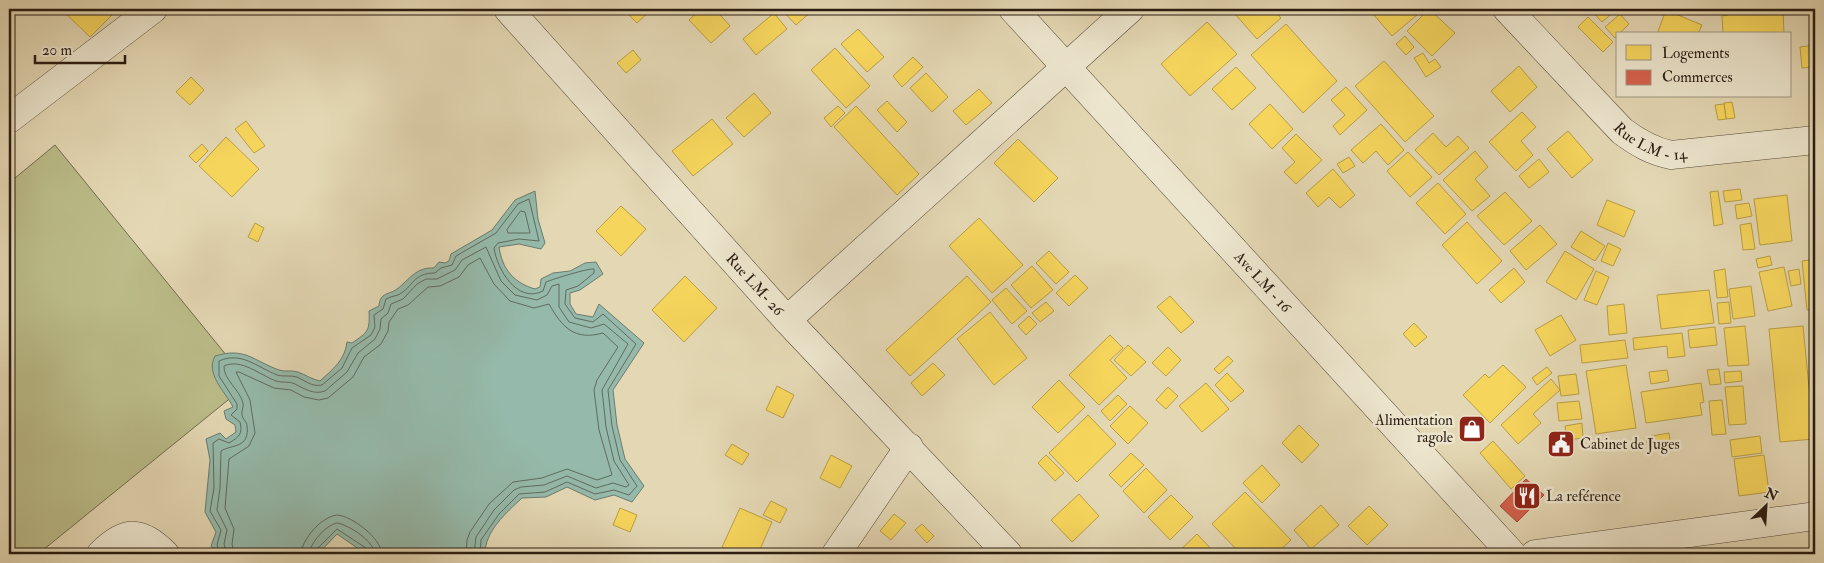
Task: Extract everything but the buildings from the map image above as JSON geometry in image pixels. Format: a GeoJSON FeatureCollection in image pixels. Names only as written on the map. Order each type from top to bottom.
{"type":"FeatureCollection","features":[{"type":"Feature","properties":{"kind":"street"},"geometry":{"type":"LineString","coordinates":[[9,119],[152,9]]}},
{"type":"Feature","properties":{"kind":"street","name":"Rue LM- 26"},"geometry":{"type":"LineString","coordinates":[[508,9],[786,320],[909,447],[1008,554]]}},
{"type":"Feature","properties":{"kind":"street","name":"Ave LM - 16"},"geometry":{"type":"LineString","coordinates":[[1013,9],[1512,554]]}},
{"type":"Feature","properties":{"kind":"street"},"geometry":{"type":"LineString","coordinates":[[786,320],[1130,9]]}},
{"type":"Feature","properties":{"kind":"street","name":"Rue LM - 14"},"geometry":{"type":"LineString","coordinates":[[1507,9],[1622,131],[1638,143],[1658,152],[1671,155],[1815,140]]}},
{"type":"Feature","properties":{"kind":"street"},"geometry":{"type":"LineString","coordinates":[[836,554],[909,447]]}},
{"type":"Feature","properties":{"kind":"street"},"geometry":{"type":"LineString","coordinates":[[1535,554],[1815,516]]}},
{"type":"Feature","properties":{"kind":"street"},"geometry":{"type":"LineString","coordinates":[[101,554],[112,542],[127,535],[146,538],[165,554]]}},
{"type":"Feature","properties":{"kind":"green space"},"geometry":{"type":"Polygon","coordinates":[[[55,145],[249,383],[38,554],[9,554],[9,183],[55,145]]]}},
{"type":"Feature","properties":{"kind":"water"},"geometry":{"type":"Polygon","coordinates":[[[535,191],[538,219],[545,243],[541,249],[519,244],[499,247],[503,262],[510,274],[521,283],[535,289],[540,287],[541,279],[553,273],[570,271],[585,263],[596,262],[603,274],[580,290],[570,293],[570,304],[576,314],[593,317],[599,304],[644,343],[613,390],[617,425],[625,459],[644,486],[632,502],[614,495],[595,500],[567,487],[546,497],[522,498],[503,516],[492,530],[485,554],[366,554],[337,534],[318,554],[217,554],[211,546],[216,532],[205,512],[210,460],[206,439],[220,433],[226,439],[236,432],[235,425],[226,419],[224,411],[233,407],[217,382],[212,369],[215,356],[234,353],[241,354],[279,370],[298,372],[320,381],[341,359],[347,342],[352,343],[367,330],[369,311],[379,306],[383,296],[397,289],[422,269],[434,268],[439,262],[445,263],[449,261],[451,254],[492,230],[515,200],[535,191]]]}},
{"type":"Feature","properties":{"kind":"place","name":"Alimentation ragole"},"geometry":{"type":"Point","coordinates":[1472,429]}},
{"type":"Feature","properties":{"kind":"place","name":"Cabinet de Juges"},"geometry":{"type":"Point","coordinates":[1561,444]}},
{"type":"Feature","properties":{"kind":"place","name":"La reférence"},"geometry":{"type":"Point","coordinates":[1527,496]}}]}
